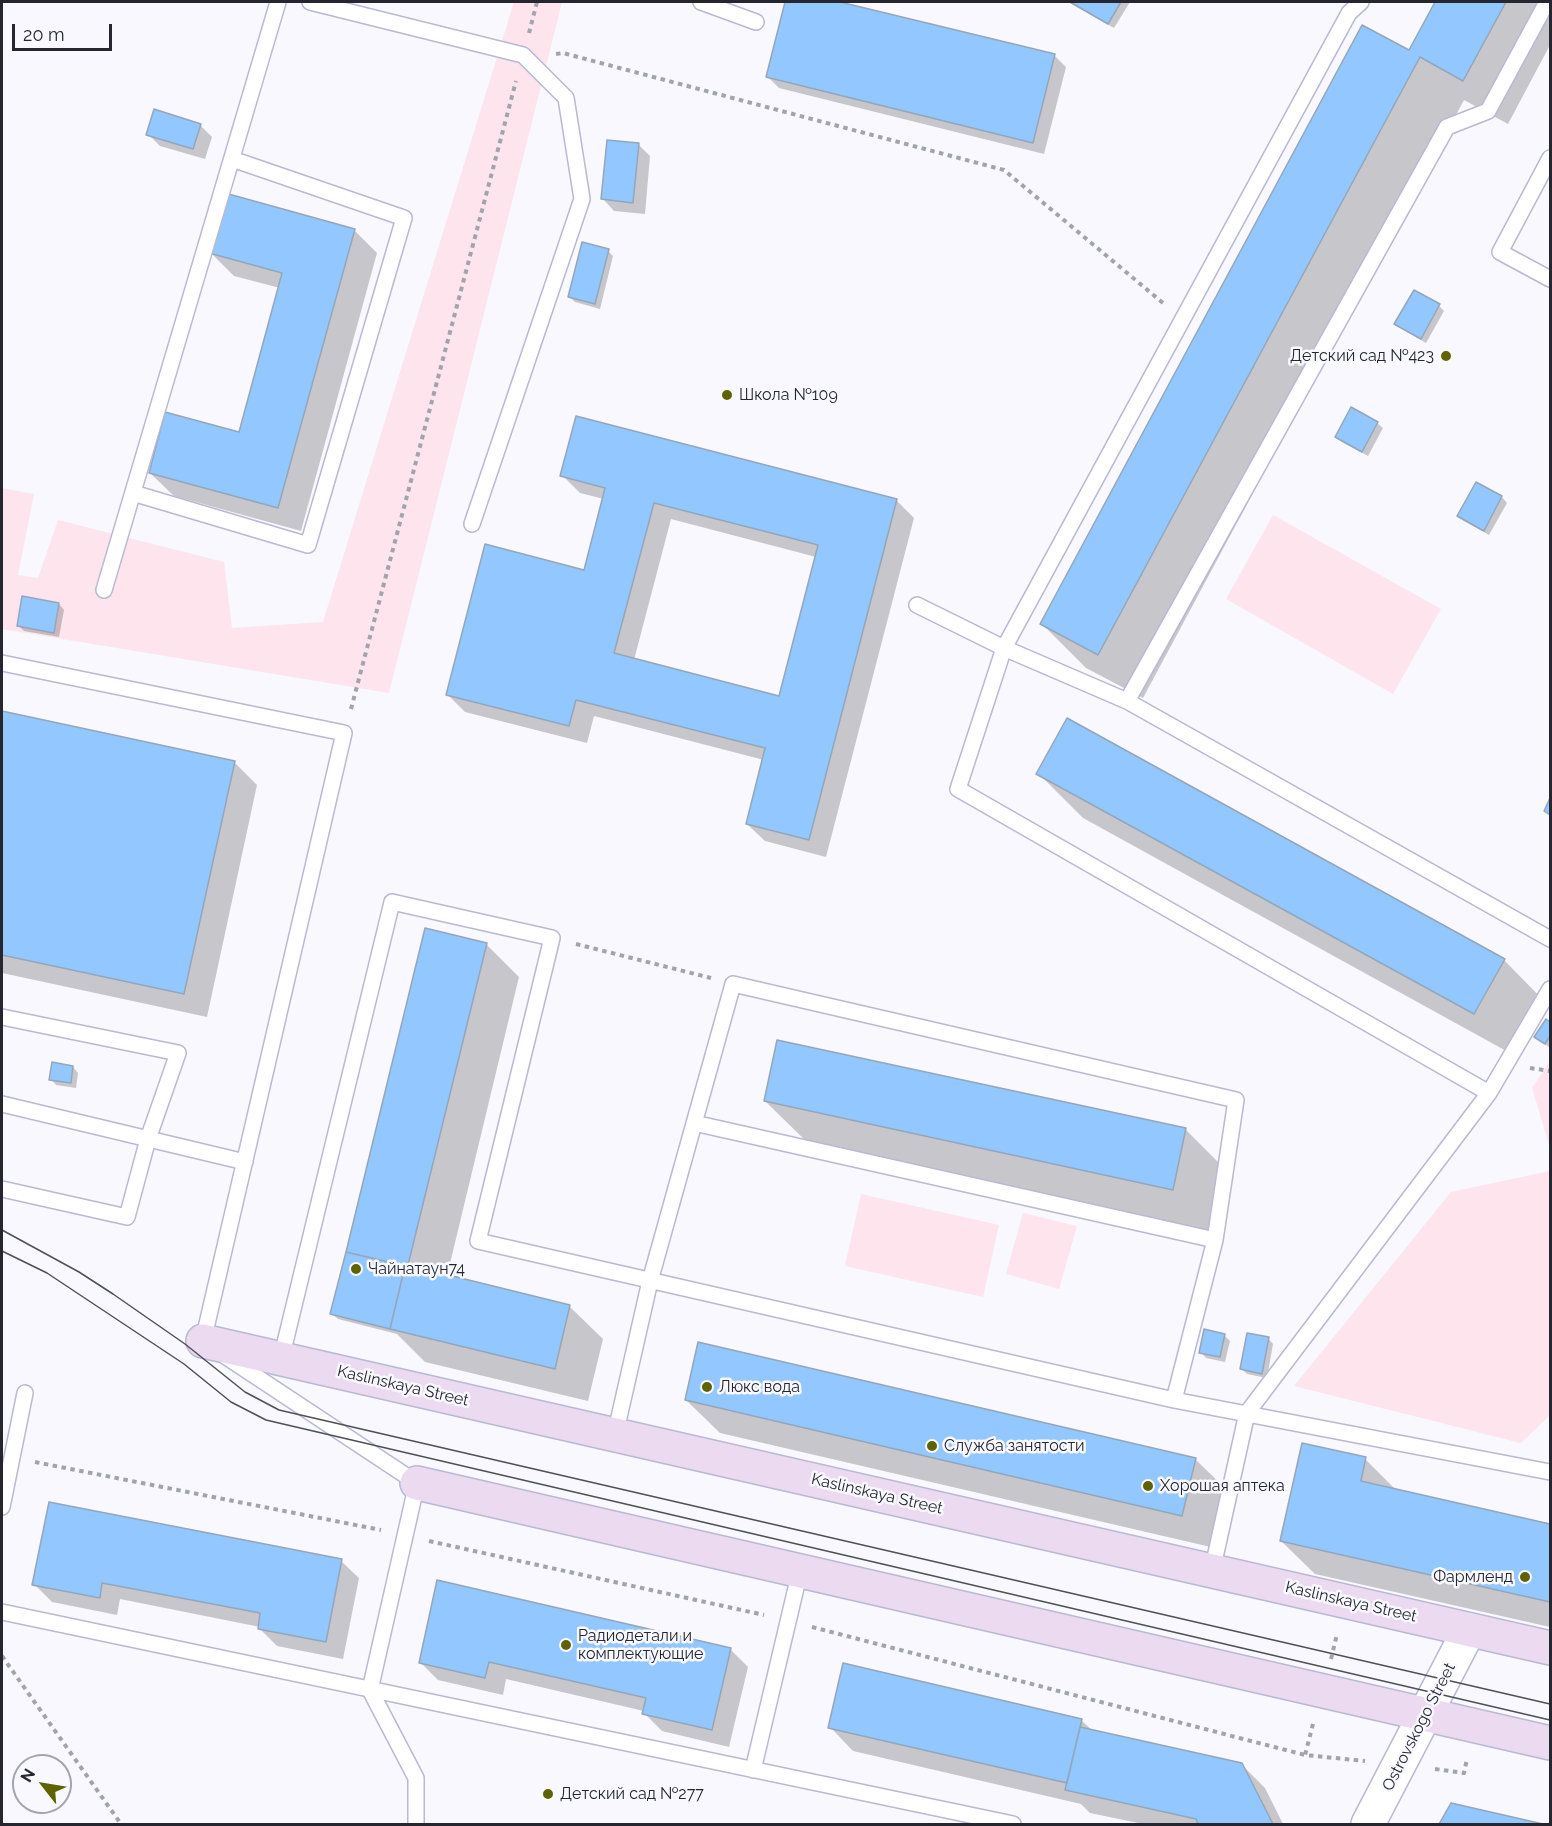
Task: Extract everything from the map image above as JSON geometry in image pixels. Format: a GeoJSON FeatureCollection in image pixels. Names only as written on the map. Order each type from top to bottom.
{"type":"FeatureCollection","features":[{"type":"Feature","properties":{"kind":"main road","name":"Kaslinskaya Street"},"geometry":{"type":"LineString","coordinates":[[203,1341],[1551,1648]]}},
{"type":"Feature","properties":{"kind":"main road"},"geometry":{"type":"LineString","coordinates":[[417,1483],[1551,1743]]}},
{"type":"Feature","properties":{"kind":"street","name":"Ostrovskogo Street"},"geometry":{"type":"LineString","coordinates":[[1368,1824],[1469,1630]]}},
{"type":"Feature","properties":{"kind":"lane"},"geometry":{"type":"LineString","coordinates":[[104,590],[278,2]]}},
{"type":"Feature","properties":{"kind":"lane"},"geometry":{"type":"LineString","coordinates":[[310,2],[523,55],[566,98],[582,199],[472,524]]}},
{"type":"Feature","properties":{"kind":"lane"},"geometry":{"type":"LineString","coordinates":[[700,2],[756,22]]}},
{"type":"Feature","properties":{"kind":"lane"},"geometry":{"type":"LineString","coordinates":[[1361,2],[1349,12],[1004,648],[958,789],[1489,1093]]}},
{"type":"Feature","properties":{"kind":"lane"},"geometry":{"type":"LineString","coordinates":[[1127,701],[1447,127],[1488,111],[1547,2]]}},
{"type":"Feature","properties":{"kind":"lane"},"geometry":{"type":"LineString","coordinates":[[1551,158],[1500,252],[1551,279]]}},
{"type":"Feature","properties":{"kind":"lane"},"geometry":{"type":"LineString","coordinates":[[133,493],[308,545],[404,218],[232,159]]}},
{"type":"Feature","properties":{"kind":"lane"},"geometry":{"type":"LineString","coordinates":[[917,604],[1004,648],[1127,701],[1551,939]]}},
{"type":"Feature","properties":{"kind":"lane"},"geometry":{"type":"LineString","coordinates":[[2,663],[345,733],[203,1341],[417,1483],[370,1690],[416,1778],[416,1824]]}},
{"type":"Feature","properties":{"kind":"lane"},"geometry":{"type":"LineString","coordinates":[[281,1359],[392,902],[552,938],[478,1241],[1174,1400],[1551,1472]]}},
{"type":"Feature","properties":{"kind":"lane"},"geometry":{"type":"LineString","coordinates":[[615,1435],[650,1281],[733,984],[1236,1100],[1215,1240],[1174,1400]]}},
{"type":"Feature","properties":{"kind":"lane"},"geometry":{"type":"LineString","coordinates":[[1212,1571],[1247,1413],[1489,1093],[1551,989]]}},
{"type":"Feature","properties":{"kind":"lane"},"geometry":{"type":"LineString","coordinates":[[2,1017],[178,1053],[148,1139],[128,1216],[2,1189]]}},
{"type":"Feature","properties":{"kind":"lane"},"geometry":{"type":"LineString","coordinates":[[2,1104],[245,1162]]}},
{"type":"Feature","properties":{"kind":"lane"},"geometry":{"type":"LineString","coordinates":[[694,1123],[1215,1240]]}},
{"type":"Feature","properties":{"kind":"lane"},"geometry":{"type":"LineString","coordinates":[[2,1507],[25,1393]]}},
{"type":"Feature","properties":{"kind":"lane"},"geometry":{"type":"LineString","coordinates":[[753,1770],[800,1571]]}},
{"type":"Feature","properties":{"kind":"lane"},"geometry":{"type":"LineString","coordinates":[[2,1612],[1013,1824]]}},
{"type":"Feature","properties":{"kind":"path"},"geometry":{"type":"LineString","coordinates":[[345,733],[537,2]]}},
{"type":"Feature","properties":{"kind":"path"},"geometry":{"type":"LineString","coordinates":[[523,55],[563,53],[1004,170],[1182,319]]}},
{"type":"Feature","properties":{"kind":"path"},"geometry":{"type":"LineString","coordinates":[[552,938],[733,984]]}},
{"type":"Feature","properties":{"kind":"path"},"geometry":{"type":"LineString","coordinates":[[12,1458],[405,1536],[788,1621],[1305,1755]]}},
{"type":"Feature","properties":{"kind":"path"},"geometry":{"type":"LineString","coordinates":[[2,1656],[121,1824]]}},
{"type":"Feature","properties":{"kind":"shaded area"},"geometry":{"type":"Polygon","coordinates":[[[514,2],[562,2],[389,693],[2,629],[2,488],[34,494],[18,575],[38,578],[58,520],[224,562],[232,628],[323,622],[514,2]]]}},
{"type":"Feature","properties":{"kind":"shaded area"},"geometry":{"type":"Polygon","coordinates":[[[1273,515],[1441,609],[1393,694],[1226,599],[1273,515]]]}},
{"type":"Feature","properties":{"kind":"shaded area"},"geometry":{"type":"Polygon","coordinates":[[[1550,1061],[1550,1148],[1532,1088],[1550,1061]]]}},
{"type":"Feature","properties":{"kind":"shaded area"},"geometry":{"type":"Polygon","coordinates":[[[1550,1171],[1550,1415],[1521,1443],[1294,1386],[1451,1192],[1550,1171]]]}},
{"type":"Feature","properties":{"kind":"shaded area"},"geometry":{"type":"Polygon","coordinates":[[[861,1194],[999,1225],[983,1297],[845,1266],[861,1194]]]}},
{"type":"Feature","properties":{"kind":"shaded area"},"geometry":{"type":"Polygon","coordinates":[[[1023,1213],[1077,1226],[1059,1289],[1006,1274],[1023,1213]]]}},
{"type":"Feature","properties":{"kind":"building"},"geometry":{"type":"Polygon","coordinates":[[[785,2],[840,2],[1055,54],[1033,143],[766,77],[785,2]]]}},
{"type":"Feature","properties":{"kind":"building"},"geometry":{"type":"Polygon","coordinates":[[[1070,2],[1121,2],[1108,24],[1070,2]]]}},
{"type":"Feature","properties":{"kind":"building"},"geometry":{"type":"Polygon","coordinates":[[[1435,2],[1506,2],[1463,81],[1420,57],[1098,655],[1040,624],[1362,25],[1409,50],[1435,2]]]}},
{"type":"Feature","properties":{"kind":"building"},"geometry":{"type":"Polygon","coordinates":[[[154,109],[201,124],[193,149],[146,135],[154,109]]]}},
{"type":"Feature","properties":{"kind":"building"},"geometry":{"type":"Polygon","coordinates":[[[607,140],[639,143],[633,203],[601,199],[607,140]]]}},
{"type":"Feature","properties":{"kind":"building"},"geometry":{"type":"Polygon","coordinates":[[[225,193],[355,229],[278,508],[149,473],[165,412],[239,432],[282,273],[209,253],[225,193]]]}},
{"type":"Feature","properties":{"kind":"building"},"geometry":{"type":"Polygon","coordinates":[[[582,242],[609,249],[595,304],[568,297],[582,242]]]}},
{"type":"Feature","properties":{"kind":"building"},"geometry":{"type":"Polygon","coordinates":[[[1414,290],[1440,304],[1421,339],[1394,324],[1414,290]]]}},
{"type":"Feature","properties":{"kind":"building"},"geometry":{"type":"Polygon","coordinates":[[[1351,407],[1378,422],[1362,452],[1335,437],[1351,407]]]}},
{"type":"Feature","properties":{"kind":"building"},"geometry":{"type":"Polygon","coordinates":[[[576,416],[897,499],[809,840],[746,824],[765,748],[576,700],[569,726],[446,695],[485,544],[584,570],[605,488],[560,476],[576,416]],[[654,503],[614,653],[779,696],[818,545],[654,503]]]}},
{"type":"Feature","properties":{"kind":"building"},"geometry":{"type":"Polygon","coordinates":[[[1476,482],[1502,496],[1484,531],[1457,516],[1476,482]]]}},
{"type":"Feature","properties":{"kind":"building"},"geometry":{"type":"Polygon","coordinates":[[[22,596],[59,603],[54,633],[17,626],[22,596]]]}},
{"type":"Feature","properties":{"kind":"building"},"geometry":{"type":"Polygon","coordinates":[[[2,711],[235,761],[184,994],[2,955],[2,711]]]}},
{"type":"Feature","properties":{"kind":"building"},"geometry":{"type":"Polygon","coordinates":[[[1067,718],[1505,959],[1474,1014],[1036,774],[1067,718]]]}},
{"type":"Feature","properties":{"kind":"building"},"geometry":{"type":"Polygon","coordinates":[[[1550,798],[1550,815],[1544,811],[1550,798]]]}},
{"type":"Feature","properties":{"kind":"building"},"geometry":{"type":"Polygon","coordinates":[[[425,928],[487,943],[408,1265],[570,1305],[555,1369],[390,1329],[405,1266],[346,1252],[425,928]]]}},
{"type":"Feature","properties":{"kind":"building"},"geometry":{"type":"Polygon","coordinates":[[[1546,1019],[1550,1022],[1550,1036],[1545,1044],[1534,1037],[1546,1019]]]}},
{"type":"Feature","properties":{"kind":"building"},"geometry":{"type":"Polygon","coordinates":[[[777,1040],[1186,1128],[1173,1190],[764,1101],[777,1040]]]}},
{"type":"Feature","properties":{"kind":"building"},"geometry":{"type":"Polygon","coordinates":[[[52,1062],[73,1066],[71,1083],[49,1080],[52,1062]]]}},
{"type":"Feature","properties":{"kind":"building"},"geometry":{"type":"Polygon","coordinates":[[[346,1252],[405,1266],[390,1329],[330,1314],[346,1252]]]}},
{"type":"Feature","properties":{"kind":"building"},"geometry":{"type":"Polygon","coordinates":[[[1204,1329],[1225,1334],[1220,1357],[1199,1353],[1204,1329]]]}},
{"type":"Feature","properties":{"kind":"building"},"geometry":{"type":"Polygon","coordinates":[[[1247,1333],[1269,1337],[1262,1374],[1240,1369],[1247,1333]]]}},
{"type":"Feature","properties":{"kind":"building"},"geometry":{"type":"Polygon","coordinates":[[[698,1342],[1196,1458],[1182,1516],[685,1400],[698,1342]]]}},
{"type":"Feature","properties":{"kind":"building"},"geometry":{"type":"Polygon","coordinates":[[[1302,1443],[1366,1457],[1361,1481],[1550,1524],[1550,1602],[1280,1541],[1302,1443]]]}},
{"type":"Feature","properties":{"kind":"building"},"geometry":{"type":"Polygon","coordinates":[[[49,1502],[342,1559],[326,1642],[258,1629],[260,1613],[102,1583],[100,1598],[32,1585],[49,1502]]]}},
{"type":"Feature","properties":{"kind":"building"},"geometry":{"type":"Polygon","coordinates":[[[437,1580],[731,1648],[712,1730],[642,1714],[646,1698],[489,1662],[485,1678],[419,1663],[437,1580]]]}},
{"type":"Feature","properties":{"kind":"building"},"geometry":{"type":"Polygon","coordinates":[[[843,1663],[1082,1719],[1067,1783],[828,1728],[843,1663]]]}},
{"type":"Feature","properties":{"kind":"building"},"geometry":{"type":"Polygon","coordinates":[[[1080,1727],[1242,1763],[1273,1824],[1198,1824],[1196,1819],[1065,1790],[1080,1727]]]}},
{"type":"Feature","properties":{"kind":"building"},"geometry":{"type":"Polygon","coordinates":[[[1451,1803],[1543,1824],[1439,1824],[1451,1803]]]}},
{"type":"Feature","properties":{"kind":"tram line"},"geometry":{"type":"LineString","coordinates":[[2,1230],[79,1272],[113,1294],[185,1344],[245,1392],[279,1410],[1550,1704]]}},
{"type":"Feature","properties":{"kind":"tram line"},"geometry":{"type":"LineString","coordinates":[[2,1251],[47,1273],[184,1364],[231,1402],[266,1420],[1550,1720]]}},
{"type":"Feature","properties":{"kind":"place","name":"Детский сад №423"},"geometry":{"type":"Point","coordinates":[1446,356]}},
{"type":"Feature","properties":{"kind":"place","name":"Школа №109"},"geometry":{"type":"Point","coordinates":[727,395]}},
{"type":"Feature","properties":{"kind":"place","name":"Чайнатаун74"},"geometry":{"type":"Point","coordinates":[356,1269]}},
{"type":"Feature","properties":{"kind":"place","name":"Люкс вода"},"geometry":{"type":"Point","coordinates":[707,1387]}},
{"type":"Feature","properties":{"kind":"place","name":"Служба занятости"},"geometry":{"type":"Point","coordinates":[932,1446]}},
{"type":"Feature","properties":{"kind":"place","name":"Хорошая аптека"},"geometry":{"type":"Point","coordinates":[1148,1486]}},
{"type":"Feature","properties":{"kind":"place","name":"Фармленд"},"geometry":{"type":"Point","coordinates":[1525,1577]}},
{"type":"Feature","properties":{"kind":"place","name":"Радиодетали и комплектующие"},"geometry":{"type":"Point","coordinates":[566,1645]}},
{"type":"Feature","properties":{"kind":"place","name":"Детский сад №277"},"geometry":{"type":"Point","coordinates":[548,1794]}}]}
